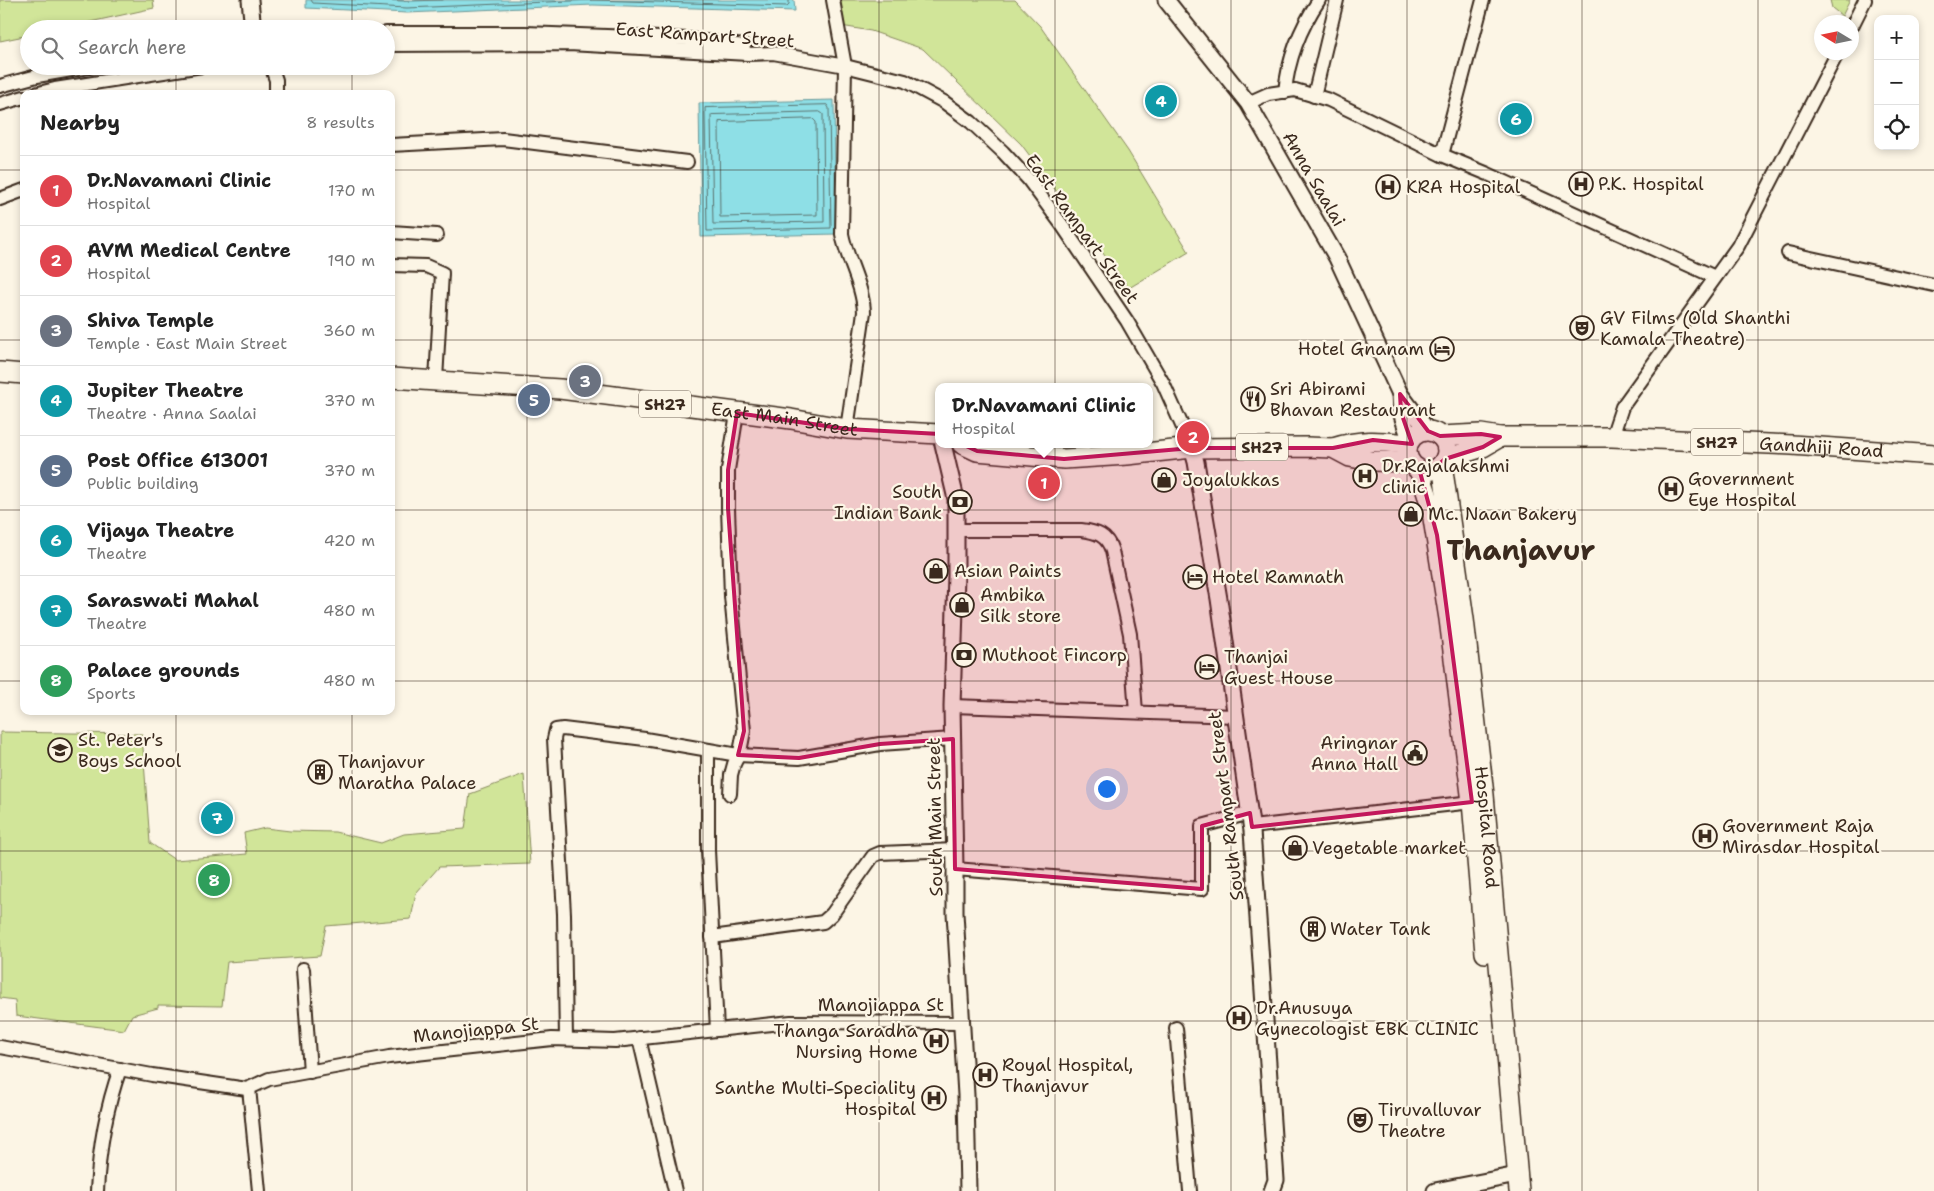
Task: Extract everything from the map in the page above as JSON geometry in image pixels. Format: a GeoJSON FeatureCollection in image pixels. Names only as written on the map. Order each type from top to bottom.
{"type":"FeatureCollection","features":[{"type":"Feature","properties":{"kind":"main road"},"geometry":{"type":"LineString","coordinates":[[0,372],[20,374]]}},
{"type":"Feature","properties":{"kind":"main road","name":"East Main Street"},"geometry":{"type":"LineString","coordinates":[[395,378],[560,389],[791,419],[848,429],[935,434]]}},
{"type":"Feature","properties":{"kind":"main road"},"geometry":{"type":"LineString","coordinates":[[1418,433],[1434,434],[1446,447],[1444,462],[1432,471],[1412,454],[1418,433]]}},
{"type":"Feature","properties":{"kind":"main road","name":"Gandhiji Road"},"geometry":{"type":"LineString","coordinates":[[1434,434],[1481,434],[1500,437],[1612,437],[1792,445],[1934,455]]}},
{"type":"Feature","properties":{"kind":"main road","name":"Gandhiji Road"},"geometry":{"type":"LineString","coordinates":[[1444,462],[1483,448],[1500,437]]}},
{"type":"Feature","properties":{"kind":"main road","name":"SH27"},"geometry":{"type":"LineString","coordinates":[[971,448],[977,451],[1064,459],[1192,448],[1232,449],[1283,446],[1333,448],[1350,457],[1370,461],[1412,454]]}},
{"type":"Feature","properties":{"kind":"main road","name":"Hospital Road"},"geometry":{"type":"LineString","coordinates":[[1412,454],[1431,506],[1436,535],[1472,802],[1512,1184]]}},
{"type":"Feature","properties":{"kind":"main road","name":"Hospital Road"},"geometry":{"type":"LineString","coordinates":[[1444,462],[1484,795],[1512,1184]]}},
{"type":"Feature","properties":{"kind":"street"},"geometry":{"type":"LineString","coordinates":[[250,0],[252,20]]}},
{"type":"Feature","properties":{"kind":"street"},"geometry":{"type":"LineString","coordinates":[[833,0],[845,66],[842,234],[846,252],[861,293],[864,312],[848,429]]}},
{"type":"Feature","properties":{"kind":"street","name":"Anna Saalai"},"geometry":{"type":"LineString","coordinates":[[1166,0],[1248,103],[1337,258],[1400,394],[1434,434]]}},
{"type":"Feature","properties":{"kind":"street"},"geometry":{"type":"LineString","coordinates":[[1285,92],[1286,71],[1306,20],[1319,0]]}},
{"type":"Feature","properties":{"kind":"street"},"geometry":{"type":"LineString","coordinates":[[1314,96],[1337,0]]}},
{"type":"Feature","properties":{"kind":"street"},"geometry":{"type":"LineString","coordinates":[[1442,155],[1484,0]]}},
{"type":"Feature","properties":{"kind":"street"},"geometry":{"type":"LineString","coordinates":[[1858,15],[1865,0]]}},
{"type":"Feature","properties":{"kind":"street"},"geometry":{"type":"LineString","coordinates":[[395,33],[525,33],[688,39],[753,47],[773,53]]}},
{"type":"Feature","properties":{"kind":"street","name":"East Rampart Street"},"geometry":{"type":"LineString","coordinates":[[395,45],[569,44],[748,54],[773,53],[845,66],[905,81],[944,102],[971,122],[1028,179],[1062,225],[1127,321],[1163,383],[1192,448]]}},
{"type":"Feature","properties":{"kind":"street"},"geometry":{"type":"LineString","coordinates":[[1612,437],[1622,407],[1738,246],[1834,60]]}},
{"type":"Feature","properties":{"kind":"street"},"geometry":{"type":"LineString","coordinates":[[0,86],[43,75]]}},
{"type":"Feature","properties":{"kind":"street"},"geometry":{"type":"LineString","coordinates":[[48,90],[142,75]]}},
{"type":"Feature","properties":{"kind":"street"},"geometry":{"type":"LineString","coordinates":[[274,75],[276,90]]}},
{"type":"Feature","properties":{"kind":"street"},"geometry":{"type":"LineString","coordinates":[[1248,103],[1268,94],[1294,90],[1329,100],[1442,155],[1715,277]]}},
{"type":"Feature","properties":{"kind":"street"},"geometry":{"type":"LineString","coordinates":[[0,104],[20,98]]}},
{"type":"Feature","properties":{"kind":"street"},"geometry":{"type":"LineString","coordinates":[[395,145],[503,139],[687,162]]}},
{"type":"Feature","properties":{"kind":"street"},"geometry":{"type":"LineString","coordinates":[[0,199],[20,192]]}},
{"type":"Feature","properties":{"kind":"street"},"geometry":{"type":"LineString","coordinates":[[395,232],[437,235]]}},
{"type":"Feature","properties":{"kind":"street"},"geometry":{"type":"LineString","coordinates":[[1788,253],[1934,285]]}},
{"type":"Feature","properties":{"kind":"street"},"geometry":{"type":"LineString","coordinates":[[395,266],[426,266],[442,273],[436,380]]}},
{"type":"Feature","properties":{"kind":"street","name":"Anna Saalai"},"geometry":{"type":"LineString","coordinates":[[1400,394],[1401,412],[1412,454]]}},
{"type":"Feature","properties":{"kind":"street"},"geometry":{"type":"LineString","coordinates":[[730,794],[731,775],[744,731],[731,596],[728,508],[728,470],[737,413]]}},
{"type":"Feature","properties":{"kind":"street","name":"South Main Street"},"geometry":{"type":"LineString","coordinates":[[944,448],[956,499],[952,706],[954,850],[966,1094],[968,1191]]}},
{"type":"Feature","properties":{"kind":"street","name":"South Rampart Street"},"geometry":{"type":"LineString","coordinates":[[1192,448],[1196,462],[1218,599],[1251,820],[1276,1187]]}},
{"type":"Feature","properties":{"kind":"street"},"geometry":{"type":"LineString","coordinates":[[956,530],[1081,530],[1093,531],[1103,535],[1109,541],[1127,618],[1132,652],[1136,712]]}},
{"type":"Feature","properties":{"kind":"street"},"geometry":{"type":"LineString","coordinates":[[952,706],[1235,716]]}},
{"type":"Feature","properties":{"kind":"street"},"geometry":{"type":"LineString","coordinates":[[566,1039],[564,914],[554,738],[556,730],[563,729],[645,739],[738,755],[799,758],[880,744],[953,739]]}},
{"type":"Feature","properties":{"kind":"street"},"geometry":{"type":"LineString","coordinates":[[708,750],[707,827],[717,1030]]}},
{"type":"Feature","properties":{"kind":"street"},"geometry":{"type":"LineString","coordinates":[[955,869],[1202,889],[1202,826],[1251,820],[1472,802]]}},
{"type":"Feature","properties":{"kind":"street"},"geometry":{"type":"LineString","coordinates":[[712,937],[823,922],[832,914],[873,856],[880,853],[954,850]]}},
{"type":"Feature","properties":{"kind":"street"},"geometry":{"type":"LineString","coordinates":[[302,969],[310,1072]]}},
{"type":"Feature","properties":{"kind":"street","name":"Manojiappa St"},"geometry":{"type":"LineString","coordinates":[[0,1047],[120,1069],[249,1088],[270,1079],[389,1057],[552,1039],[615,1041],[791,1022],[962,1023]]}},
{"type":"Feature","properties":{"kind":"street"},"geometry":{"type":"LineString","coordinates":[[1176,1028],[1190,1191]]}},
{"type":"Feature","properties":{"kind":"street"},"geometry":{"type":"LineString","coordinates":[[639,1038],[675,1191]]}},
{"type":"Feature","properties":{"kind":"street"},"geometry":{"type":"LineString","coordinates":[[97,1191],[102,1138],[113,1088],[120,1069]]}},
{"type":"Feature","properties":{"kind":"street"},"geometry":{"type":"LineString","coordinates":[[249,1088],[259,1191]]}},
{"type":"Feature","properties":{"kind":"street"},"geometry":{"type":"LineString","coordinates":[[1435,1191],[1512,1184]]}},
{"type":"Feature","properties":{"kind":"highlighted area"},"geometry":{"type":"Polygon","coordinates":[[[1400,394],[1428,431],[1440,436],[1481,434],[1500,437],[1483,447],[1445,459],[1431,471],[1420,472],[1437,535],[1472,802],[1252,827],[1250,813],[1202,826],[1202,889],[955,869],[953,739],[880,744],[799,758],[738,755],[744,731],[728,508],[728,470],[737,413],[847,429],[940,434],[977,451],[1064,459],[1192,448],[1333,448],[1373,440],[1412,444],[1401,412],[1400,394]]]}},
{"type":"Feature","properties":{"kind":"green space"},"geometry":{"type":"Polygon","coordinates":[[[0,0],[153,0],[154,8],[99,20],[20,20],[20,37],[0,41],[0,0]]]}},
{"type":"Feature","properties":{"kind":"green space"},"geometry":{"type":"Polygon","coordinates":[[[834,0],[1015,0],[1040,26],[1128,151],[1189,252],[1129,288],[1021,144],[923,49],[871,31],[841,26],[834,0]]]}},
{"type":"Feature","properties":{"kind":"green space"},"geometry":{"type":"Polygon","coordinates":[[[1830,0],[1850,0],[1842,15],[1832,8],[1830,0]]]}},
{"type":"Feature","properties":{"kind":"green space"},"geometry":{"type":"Polygon","coordinates":[[[0,732],[142,734],[150,843],[175,860],[247,854],[244,833],[265,828],[290,831],[335,832],[381,843],[404,834],[465,829],[470,794],[524,774],[530,864],[439,867],[416,893],[411,919],[326,926],[320,956],[227,962],[222,1006],[158,1005],[158,1008],[132,1015],[124,1030],[16,1016],[15,1000],[0,998],[0,732]]]}},
{"type":"Feature","properties":{"kind":"water"},"geometry":{"type":"Polygon","coordinates":[[[306,0],[794,0],[795,11],[593,5],[407,13],[306,8],[306,0]]]}},
{"type":"Feature","properties":{"kind":"water"},"geometry":{"type":"Polygon","coordinates":[[[834,100],[836,234],[701,237],[699,103],[834,100]]]}},
{"type":"Feature","properties":{"kind":"place","name":"Jupiter Theatre"},"geometry":{"type":"Point","coordinates":[1161,101]}},
{"type":"Feature","properties":{"kind":"place","name":"Vijaya Theatre"},"geometry":{"type":"Point","coordinates":[1516,119]}},
{"type":"Feature","properties":{"kind":"place","name":"P.K. Hospital"},"geometry":{"type":"Point","coordinates":[1581,184]}},
{"type":"Feature","properties":{"kind":"place","name":"KRA Hospital"},"geometry":{"type":"Point","coordinates":[1388,187]}},
{"type":"Feature","properties":{"kind":"place","name":"GV Films (Old Shanthi Kamala Theatre)"},"geometry":{"type":"Point","coordinates":[1582,328]}},
{"type":"Feature","properties":{"kind":"place","name":"Hotel Gnanam"},"geometry":{"type":"Point","coordinates":[1442,349]}},
{"type":"Feature","properties":{"kind":"place","name":"Shiva Temple"},"geometry":{"type":"Point","coordinates":[585,381]}},
{"type":"Feature","properties":{"kind":"place","name":"Sri Abirami Bhavan Restaurant"},"geometry":{"type":"Point","coordinates":[1253,399]}},
{"type":"Feature","properties":{"kind":"place","name":"Post Office 613001"},"geometry":{"type":"Point","coordinates":[534,400]}},
{"type":"Feature","properties":{"kind":"place","name":"AVM Medical Centre"},"geometry":{"type":"Point","coordinates":[1193,437]}},
{"type":"Feature","properties":{"kind":"place","name":"Dr.Rajalakshmi clinic"},"geometry":{"type":"Point","coordinates":[1365,476]}},
{"type":"Feature","properties":{"kind":"place","name":"Joyalukkas"},"geometry":{"type":"Point","coordinates":[1164,480]}},
{"type":"Feature","properties":{"kind":"place","name":"Dr.Navamani Clinic"},"geometry":{"type":"Point","coordinates":[1044,483]}},
{"type":"Feature","properties":{"kind":"place","name":"Government Eye Hospital"},"geometry":{"type":"Point","coordinates":[1671,489]}},
{"type":"Feature","properties":{"kind":"place","name":"South Indian Bank"},"geometry":{"type":"Point","coordinates":[960,502]}},
{"type":"Feature","properties":{"kind":"place","name":"Mc. Naan Bakery"},"geometry":{"type":"Point","coordinates":[1411,514]}},
{"type":"Feature","properties":{"kind":"place","name":"Asian Paints"},"geometry":{"type":"Point","coordinates":[936,571]}},
{"type":"Feature","properties":{"kind":"place","name":"Hotel Ramnath"},"geometry":{"type":"Point","coordinates":[1195,577]}},
{"type":"Feature","properties":{"kind":"place","name":"Ambika Silk store"},"geometry":{"type":"Point","coordinates":[962,605]}},
{"type":"Feature","properties":{"kind":"place","name":"Muthoot Fincorp"},"geometry":{"type":"Point","coordinates":[964,655]}},
{"type":"Feature","properties":{"kind":"place","name":"Thanjai Guest House"},"geometry":{"type":"Point","coordinates":[1207,667]}},
{"type":"Feature","properties":{"kind":"place","name":"St. Peter's Boys School"},"geometry":{"type":"Point","coordinates":[60,750]}},
{"type":"Feature","properties":{"kind":"place","name":"Aringnar Anna Hall"},"geometry":{"type":"Point","coordinates":[1415,753]}},
{"type":"Feature","properties":{"kind":"place","name":"Thanjavur Maratha Palace"},"geometry":{"type":"Point","coordinates":[320,772]}},
{"type":"Feature","properties":{"kind":"place","name":"Saraswati Mahal"},"geometry":{"type":"Point","coordinates":[217,818]}},
{"type":"Feature","properties":{"kind":"place","name":"Government Raja Mirasdar Hospital"},"geometry":{"type":"Point","coordinates":[1705,836]}},
{"type":"Feature","properties":{"kind":"place","name":"Vegetable market"},"geometry":{"type":"Point","coordinates":[1295,848]}},
{"type":"Feature","properties":{"kind":"place","name":"Palace grounds"},"geometry":{"type":"Point","coordinates":[214,880]}},
{"type":"Feature","properties":{"kind":"place","name":"Water Tank"},"geometry":{"type":"Point","coordinates":[1313,929]}},
{"type":"Feature","properties":{"kind":"place","name":"Dr.Anusuya Gynecologist EBK CLINIC"},"geometry":{"type":"Point","coordinates":[1239,1018]}},
{"type":"Feature","properties":{"kind":"place","name":"Thanga Saradha Nursing Home"},"geometry":{"type":"Point","coordinates":[936,1041]}},
{"type":"Feature","properties":{"kind":"place","name":"Royal Hospital, Thanjavur"},"geometry":{"type":"Point","coordinates":[985,1075]}},
{"type":"Feature","properties":{"kind":"place","name":"Santhe Multi-Speciality Hospital"},"geometry":{"type":"Point","coordinates":[934,1098]}},
{"type":"Feature","properties":{"kind":"place","name":"Tiruvalluvar Theatre"},"geometry":{"type":"Point","coordinates":[1360,1120]}},
{"type":"Feature","properties":{"kind":"district","name":"Thanjavur"},"geometry":{"type":"Point","coordinates":[1521,550]}}]}
